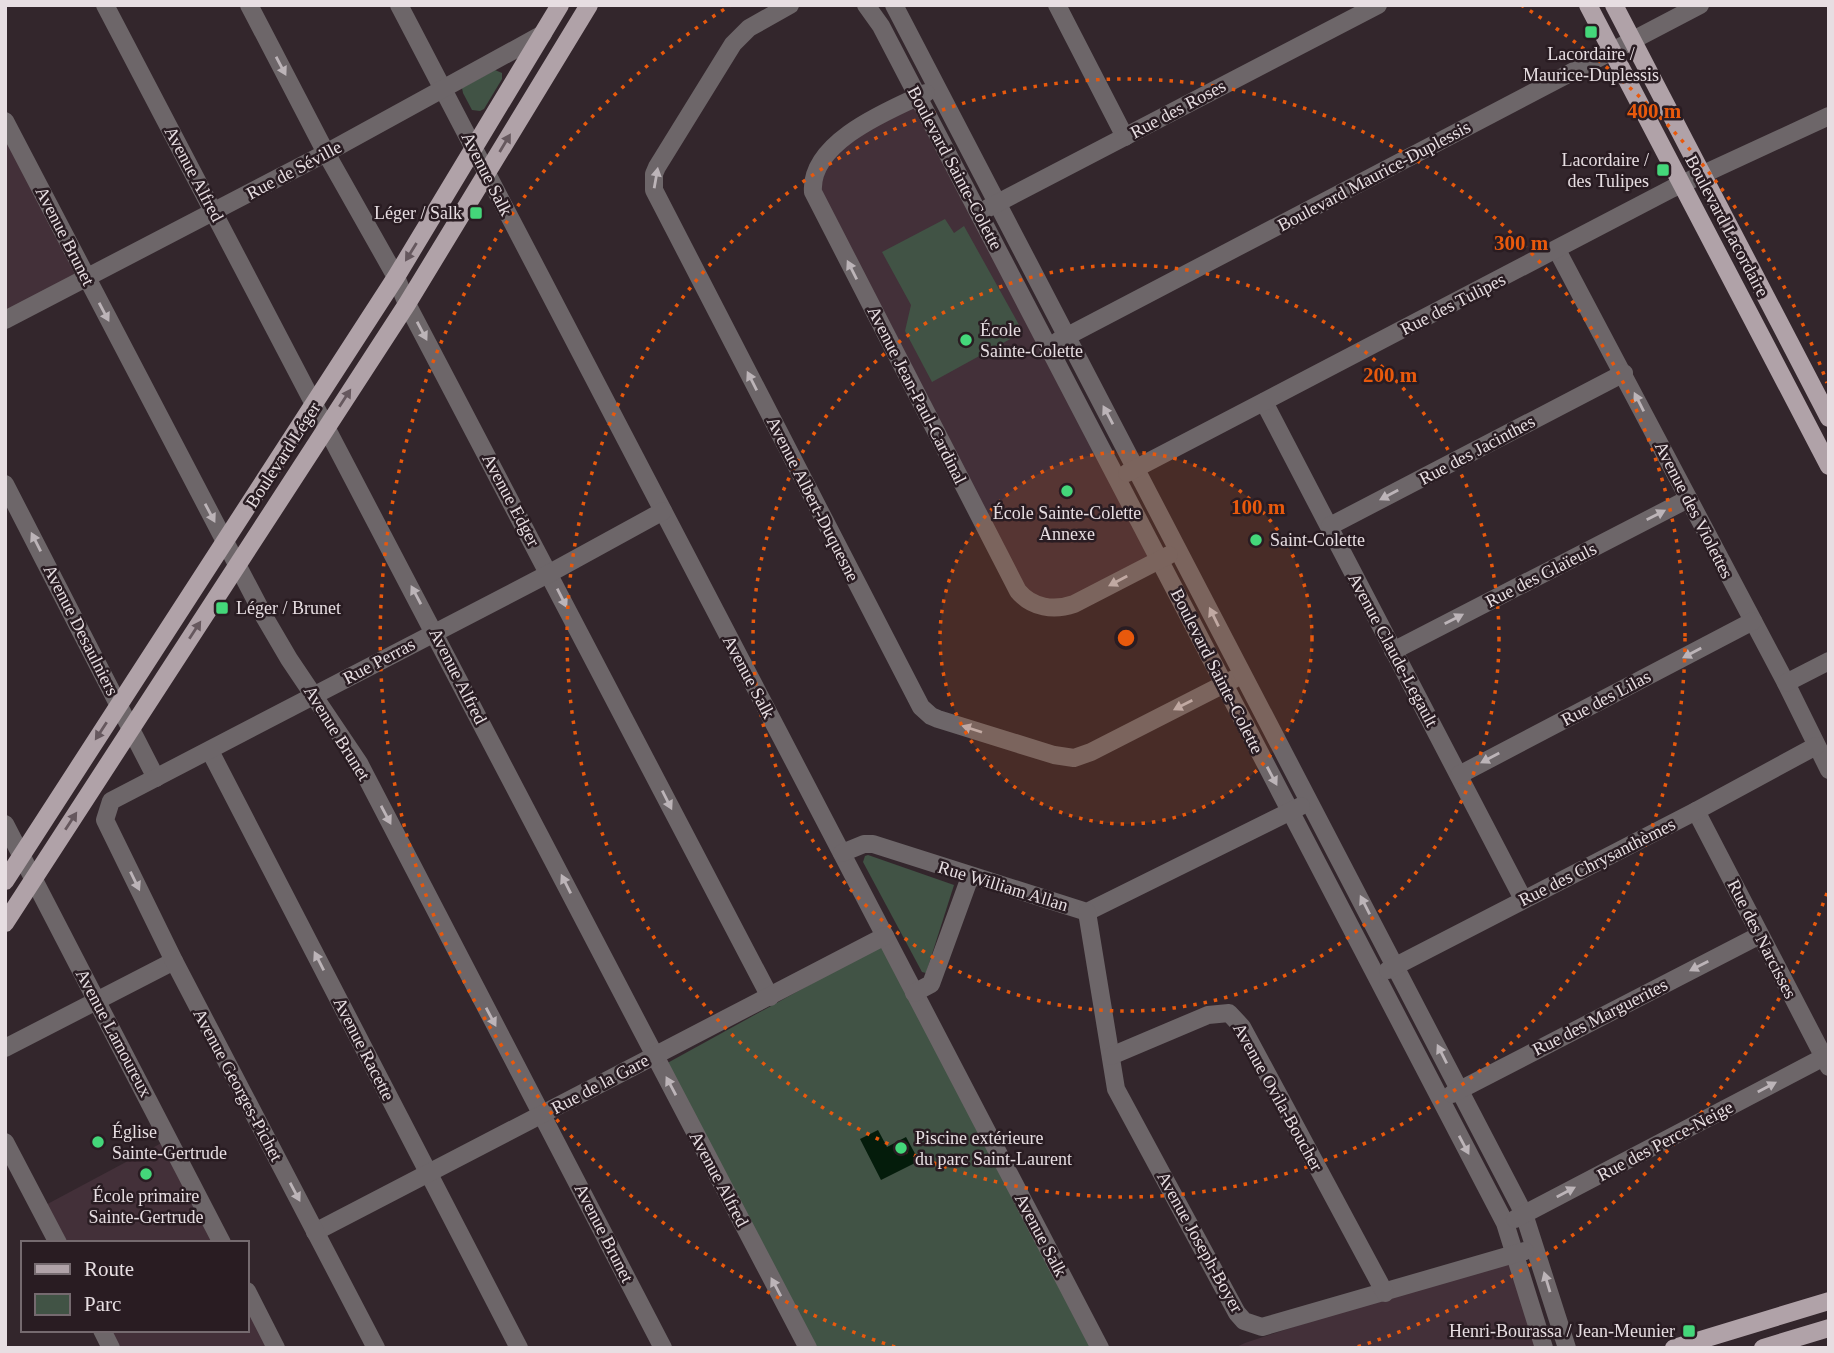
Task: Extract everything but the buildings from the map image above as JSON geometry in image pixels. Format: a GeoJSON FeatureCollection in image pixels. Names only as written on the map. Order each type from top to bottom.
{"type":"FeatureCollection","features":[{"type":"Feature","properties":{"kind":"main road","name":"Boulevard Léger"},"geometry":{"type":"LineString","coordinates":[[5,881],[396,277],[561,5]]}},
{"type":"Feature","properties":{"kind":"main road","name":"Boulevard Léger"},"geometry":{"type":"LineString","coordinates":[[5,923],[407,304],[589,5]]}},
{"type":"Feature","properties":{"kind":"main road","name":"Boulevard Lacordaire"},"geometry":{"type":"LineString","coordinates":[[1588,5],[1681,184],[1823,441],[1829,466]]}},
{"type":"Feature","properties":{"kind":"main road","name":"Boulevard Lacordaire"},"geometry":{"type":"LineString","coordinates":[[1614,5],[1829,418]]}},
{"type":"Feature","properties":{"kind":"main road"},"geometry":{"type":"LineString","coordinates":[[1674,1348],[1829,1301]]}},
{"type":"Feature","properties":{"kind":"main road"},"geometry":{"type":"LineString","coordinates":[[1763,1348],[1829,1328]]}},
{"type":"Feature","properties":{"kind":"street","name":"Avenue Alfred"},"geometry":{"type":"LineString","coordinates":[[105,5],[808,1348]]}},
{"type":"Feature","properties":{"kind":"street","name":"Avenue Edger"},"geometry":{"type":"LineString","coordinates":[[249,5],[326,153],[396,277],[407,304],[770,997]]}},
{"type":"Feature","properties":{"kind":"street","name":"Avenue Salk"},"geometry":{"type":"LineString","coordinates":[[399,5],[1100,1348]]}},
{"type":"Feature","properties":{"kind":"street","name":"Avenue Albert-Duquesne"},"geometry":{"type":"LineString","coordinates":[[790,5],[749,28],[733,44],[657,167],[653,190],[921,708],[938,719],[1054,755],[1074,758],[1091,752],[1244,674]]}},
{"type":"Feature","properties":{"kind":"street","name":"Boulevard Sainte-Colette"},"geometry":{"type":"LineString","coordinates":[[866,5],[881,26],[1505,1223],[1544,1348]]}},
{"type":"Feature","properties":{"kind":"street","name":"Boulevard Sainte-Colette"},"geometry":{"type":"LineString","coordinates":[[894,5],[1524,1214],[1567,1348]]}},
{"type":"Feature","properties":{"kind":"street","name":"Rue des Roses"},"geometry":{"type":"LineString","coordinates":[[978,213],[1378,5]]}},
{"type":"Feature","properties":{"kind":"street","name":"Boulevard Maurice-Duplessis"},"geometry":{"type":"LineString","coordinates":[[1048,346],[1700,5]]}},
{"type":"Feature","properties":{"kind":"street"},"geometry":{"type":"LineString","coordinates":[[1065,8],[1125,137]]}},
{"type":"Feature","properties":{"kind":"street","name":"Rue de Séville"},"geometry":{"type":"LineString","coordinates":[[5,320],[326,153],[543,34]]}},
{"type":"Feature","properties":{"kind":"street","name":"Avenue Jean-Paul-Cardinal"},"geometry":{"type":"LineString","coordinates":[[938,88],[854,130],[838,141],[818,167],[812,182],[813,192],[1018,591],[1033,603],[1060,609],[1178,551]]}},
{"type":"Feature","properties":{"kind":"street","name":"Rue des Tulipes"},"geometry":{"type":"LineString","coordinates":[[1117,479],[1681,184],[1828,118]]}},
{"type":"Feature","properties":{"kind":"street","name":"Avenue Brunet"},"geometry":{"type":"LineString","coordinates":[[5,121],[276,638],[359,763],[663,1348]]}},
{"type":"Feature","properties":{"kind":"street","name":"Avenue des Violettes"},"geometry":{"type":"LineString","coordinates":[[1557,250],[1624,373],[1829,770]]}},
{"type":"Feature","properties":{"kind":"street","name":"Rue des Jacinthes"},"geometry":{"type":"LineString","coordinates":[[1330,526],[1624,373]]}},
{"type":"Feature","properties":{"kind":"street","name":"Avenue Claude-Legault"},"geometry":{"type":"LineString","coordinates":[[1264,402],[1523,900]]}},
{"type":"Feature","properties":{"kind":"street","name":"Avenue Desaulniers"},"geometry":{"type":"LineString","coordinates":[[5,484],[156,778]]}},
{"type":"Feature","properties":{"kind":"street","name":"Rue des Glaïeuls"},"geometry":{"type":"LineString","coordinates":[[1394,651],[1688,499]]}},
{"type":"Feature","properties":{"kind":"street","name":"Rue Perras"},"geometry":{"type":"LineString","coordinates":[[105,820],[111,801],[550,573],[663,511]]}},
{"type":"Feature","properties":{"kind":"street","name":"Rue des Lilas"},"geometry":{"type":"LineString","coordinates":[[1459,775],[1753,621]]}},
{"type":"Feature","properties":{"kind":"street"},"geometry":{"type":"LineString","coordinates":[[1786,683],[1829,661]]}},
{"type":"Feature","properties":{"kind":"street","name":"Rue des Chrysanthèmes"},"geometry":{"type":"LineString","coordinates":[[1376,976],[1816,746]]}},
{"type":"Feature","properties":{"kind":"street","name":"Avenue Racette"},"geometry":{"type":"LineString","coordinates":[[210,751],[519,1348]]}},
{"type":"Feature","properties":{"kind":"street","name":"Rue William Allan"},"geometry":{"type":"LineString","coordinates":[[842,853],[864,844],[873,844],[1087,912],[1310,801]]}},
{"type":"Feature","properties":{"kind":"street","name":"Rue des Narcisses"},"geometry":{"type":"LineString","coordinates":[[1696,811],[1826,1062]]}},
{"type":"Feature","properties":{"kind":"street","name":"Avenue Georges-Pichet"},"geometry":{"type":"LineString","coordinates":[[105,820],[174,961],[376,1348]]}},
{"type":"Feature","properties":{"kind":"street","name":"Avenue Lamoureux"},"geometry":{"type":"LineString","coordinates":[[5,824],[221,1241]]}},
{"type":"Feature","properties":{"kind":"street"},"geometry":{"type":"LineString","coordinates":[[914,993],[932,984],[970,877]]}},
{"type":"Feature","properties":{"kind":"street","name":"Avenue Joseph-Boyer"},"geometry":{"type":"LineString","coordinates":[[1087,912],[1116,1089],[1237,1313],[1244,1321],[1262,1328],[1536,1248]]}},
{"type":"Feature","properties":{"kind":"street","name":"Rue des Marguerites"},"geometry":{"type":"LineString","coordinates":[[1441,1101],[1760,934]]}},
{"type":"Feature","properties":{"kind":"street","name":"Rue de la Gare"},"geometry":{"type":"LineString","coordinates":[[315,1232],[885,936]]}},
{"type":"Feature","properties":{"kind":"street"},"geometry":{"type":"LineString","coordinates":[[5,1048],[174,961]]}},
{"type":"Feature","properties":{"kind":"street","name":"Avenue Ovila-Boucher"},"geometry":{"type":"LineString","coordinates":[[1111,1056],[1208,1015],[1229,1013],[1242,1027],[1385,1293]]}},
{"type":"Feature","properties":{"kind":"street","name":"Rue des Perce-Neige"},"geometry":{"type":"LineString","coordinates":[[1505,1223],[1826,1062]]}},
{"type":"Feature","properties":{"kind":"street"},"geometry":{"type":"LineString","coordinates":[[5,1142],[57,1241]]}},
{"type":"Feature","properties":{"kind":"street"},"geometry":{"type":"LineString","coordinates":[[248,1293],[276,1348]]}},
{"type":"Feature","properties":{"kind":"street"},"geometry":{"type":"LineString","coordinates":[[103,1332],[111,1348]]}},
{"type":"Feature","properties":{"kind":"shaded area","name":"École Sainte-Colette"},"geometry":{"type":"Polygon","coordinates":[[[917,97],[1160,560],[1047,615],[1018,591],[812,182],[854,130],[917,97]]]}},
{"type":"Feature","properties":{"kind":"shaded area"},"geometry":{"type":"Polygon","coordinates":[[[5,130],[87,279],[5,320],[5,130]]]}},
{"type":"Feature","properties":{"kind":"shaded area"},"geometry":{"type":"Polygon","coordinates":[[[878,1130],[887,1147],[906,1137],[919,1161],[881,1180],[860,1139],[878,1130]]]}},
{"type":"Feature","properties":{"kind":"shaded area","name":"École primaire Sainte-Gertrude"},"geometry":{"type":"Polygon","coordinates":[[[169,1139],[221,1241],[57,1241],[40,1208],[169,1139]]]}},
{"type":"Feature","properties":{"kind":"shaded area"},"geometry":{"type":"Polygon","coordinates":[[[1516,1253],[1542,1348],[1234,1348],[1245,1343],[1516,1253]]]}},
{"type":"Feature","properties":{"kind":"shaded area"},"geometry":{"type":"Polygon","coordinates":[[[248,1293],[276,1348],[111,1348],[103,1332],[248,1332],[248,1293]]]}},
{"type":"Feature","properties":{"kind":"green space"},"geometry":{"type":"Polygon","coordinates":[[[495,70],[502,73],[502,79],[484,109],[472,110],[462,88],[495,70]]]}},
{"type":"Feature","properties":{"kind":"green space"},"geometry":{"type":"Polygon","coordinates":[[[945,219],[954,233],[964,226],[1023,332],[932,382],[905,331],[911,305],[882,252],[945,219]]]}},
{"type":"Feature","properties":{"kind":"green space"},"geometry":{"type":"Polygon","coordinates":[[[868,855],[954,885],[926,973],[922,972],[863,862],[868,855]]]}},
{"type":"Feature","properties":{"kind":"green space"},"geometry":{"type":"Polygon","coordinates":[[[887,942],[1096,1348],[810,1348],[662,1066],[887,942]]]}},
{"type":"Feature","properties":{"kind":"place","name":"Lacordaire / Maurice-Duplessis"},"geometry":{"type":"Point","coordinates":[1591,32]}},
{"type":"Feature","properties":{"kind":"place","name":"Lacordaire / des Tulipes"},"geometry":{"type":"Point","coordinates":[1663,170]}},
{"type":"Feature","properties":{"kind":"place","name":"Léger / Salk"},"geometry":{"type":"Point","coordinates":[476,213]}},
{"type":"Feature","properties":{"kind":"place","name":"École Sainte-Colette"},"geometry":{"type":"Point","coordinates":[966,340]}},
{"type":"Feature","properties":{"kind":"place","name":"École Sainte-Colette Annexe"},"geometry":{"type":"Point","coordinates":[1067,491]}},
{"type":"Feature","properties":{"kind":"place","name":"Saint-Colette"},"geometry":{"type":"Point","coordinates":[1256,540]}},
{"type":"Feature","properties":{"kind":"place","name":"Léger / Brunet"},"geometry":{"type":"Point","coordinates":[222,608]}},
{"type":"Feature","properties":{"kind":"place","name":"Église Sainte-Gertrude"},"geometry":{"type":"Point","coordinates":[98,1142]}},
{"type":"Feature","properties":{"kind":"place","name":"Piscine extérieure du parc Saint-Laurent"},"geometry":{"type":"Point","coordinates":[901,1148]}},
{"type":"Feature","properties":{"kind":"place","name":"École primaire Sainte-Gertrude"},"geometry":{"type":"Point","coordinates":[146,1174]}},
{"type":"Feature","properties":{"kind":"place","name":"Henri-Bourassa / Jean-Meunier"},"geometry":{"type":"Point","coordinates":[1689,1331]}}]}
